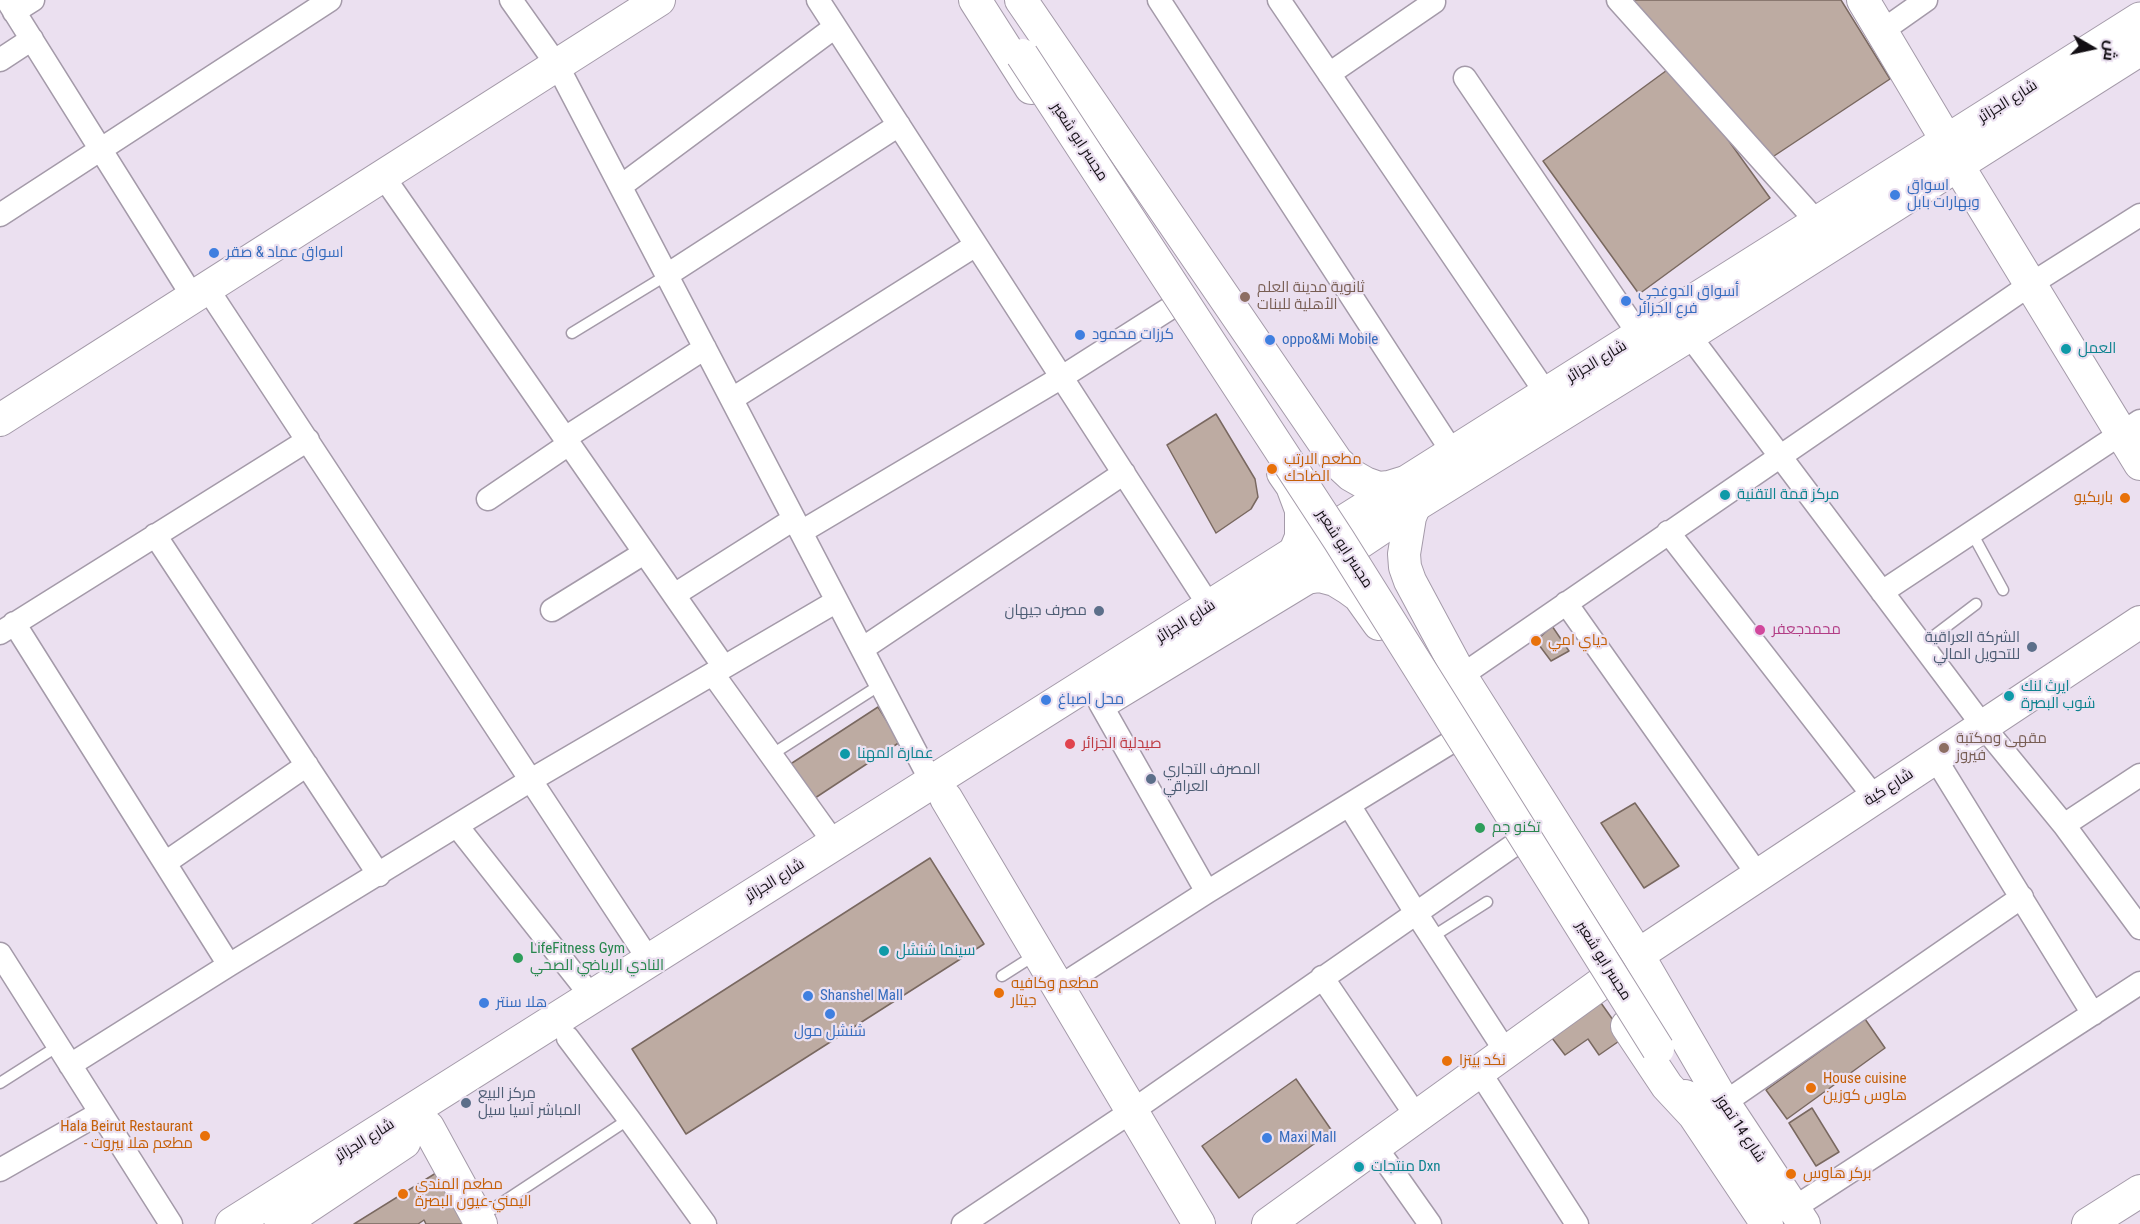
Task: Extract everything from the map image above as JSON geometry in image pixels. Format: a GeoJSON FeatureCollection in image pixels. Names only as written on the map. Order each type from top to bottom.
{"type":"FeatureCollection","features":[{"type":"Feature","properties":{"kind":"main road"},"geometry":{"type":"LineString","coordinates":[[0,420],[659,0]]}},
{"type":"Feature","properties":{"kind":"main road"},"geometry":{"type":"LineString","coordinates":[[975,0],[1240,415],[1292,486],[1301,510],[1300,566],[1320,576],[1335,580],[1359,596],[1368,608],[1517,843],[1599,985],[1656,1071],[1694,1115]]}},
{"type":"Feature","properties":{"kind":"main road"},"geometry":{"type":"LineString","coordinates":[[980,0],[1028,52]]}},
{"type":"Feature","properties":{"kind":"main road"},"geometry":{"type":"LineString","coordinates":[[1009,0],[1028,52]]}},
{"type":"Feature","properties":{"kind":"main road"},"geometry":{"type":"LineString","coordinates":[[1021,0],[1329,452],[1352,475],[1365,483],[1379,488],[1389,487],[1408,494],[1410,517],[1404,554],[1405,567],[1410,581],[1461,676],[1638,954],[1724,1103]]}},
{"type":"Feature","properties":{"kind":"main road"},"geometry":{"type":"LineString","coordinates":[[1863,0],[2031,284],[2131,428],[2140,464]]}},
{"type":"Feature","properties":{"kind":"main road","name":"شارع الجزائر"},"geometry":{"type":"LineString","coordinates":[[273,1218],[592,997],[835,844],[939,791],[1100,703],[1408,494],[1689,335],[1952,153],[2140,19]]}},
{"type":"Feature","properties":{"kind":"main road","name":"شارع الجزائر"},"geometry":{"type":"LineString","coordinates":[[1408,494],[1453,453],[1818,223],[1952,153],[2140,49]]}},
{"type":"Feature","properties":{"kind":"main road","name":"مجسر ابو شعير"},"geometry":{"type":"LineString","coordinates":[[1028,52],[1353,531],[1665,1043]]}},
{"type":"Feature","properties":{"kind":"main road"},"geometry":{"type":"LineString","coordinates":[[1292,486],[1305,494],[1312,495],[1321,493],[1327,488],[1332,472],[1329,452]]}},
{"type":"Feature","properties":{"kind":"main road","name":"شارع الجزائر"},"geometry":{"type":"LineString","coordinates":[[232,1224],[273,1218],[428,1126],[568,1038],[1210,607],[1300,566]]}},
{"type":"Feature","properties":{"kind":"main road"},"geometry":{"type":"LineString","coordinates":[[1368,608],[1365,583],[1369,574],[1378,568],[1387,567],[1398,570],[1410,581]]}},
{"type":"Feature","properties":{"kind":"main road","name":"شارع كية"},"geometry":{"type":"LineString","coordinates":[[1638,954],[2140,622]]}},
{"type":"Feature","properties":{"kind":"main road"},"geometry":{"type":"LineString","coordinates":[[939,791],[1059,987],[1199,1224]]}},
{"type":"Feature","properties":{"kind":"main road"},"geometry":{"type":"LineString","coordinates":[[1268,1224],[1599,985]]}},
{"type":"Feature","properties":{"kind":"main road","name":"شارع 14 تموز"},"geometry":{"type":"LineString","coordinates":[[1665,1043],[1724,1103],[1799,1216]]}},
{"type":"Feature","properties":{"kind":"main road","name":"شارع 14 تموز"},"geometry":{"type":"LineString","coordinates":[[1665,1043],[1694,1115],[1767,1224]]}},
{"type":"Feature","properties":{"kind":"main road"},"geometry":{"type":"LineString","coordinates":[[428,1126],[479,1221]]}},
{"type":"Feature","properties":{"kind":"main road"},"geometry":{"type":"LineString","coordinates":[[2088,1224],[2140,1191]]}},
{"type":"Feature","properties":{"kind":"street"},"geometry":{"type":"LineString","coordinates":[[0,215],[330,0]]}},
{"type":"Feature","properties":{"kind":"street"},"geometry":{"type":"LineString","coordinates":[[511,0],[557,65],[880,685],[939,791]]}},
{"type":"Feature","properties":{"kind":"street"},"geometry":{"type":"LineString","coordinates":[[818,0],[1210,607]]}},
{"type":"Feature","properties":{"kind":"street"},"geometry":{"type":"LineString","coordinates":[[1159,0],[1453,453]]}},
{"type":"Feature","properties":{"kind":"street"},"geometry":{"type":"LineString","coordinates":[[1279,0],[1546,393]]}},
{"type":"Feature","properties":{"kind":"street"},"geometry":{"type":"LineString","coordinates":[[1618,0],[1818,223]]}},
{"type":"Feature","properties":{"kind":"street"},"geometry":{"type":"LineString","coordinates":[[1882,31],[1926,0]]}},
{"type":"Feature","properties":{"kind":"street"},"geometry":{"type":"LineString","coordinates":[[1329,74],[1434,2]]}},
{"type":"Feature","properties":{"kind":"street"},"geometry":{"type":"LineString","coordinates":[[18,4],[32,39],[101,150],[200,292],[308,440],[650,960]]}},
{"type":"Feature","properties":{"kind":"street"},"geometry":{"type":"LineString","coordinates":[[621,186],[836,27]]}},
{"type":"Feature","properties":{"kind":"street"},"geometry":{"type":"LineString","coordinates":[[0,60],[32,39]]}},
{"type":"Feature","properties":{"kind":"street"},"geometry":{"type":"LineString","coordinates":[[1465,78],[1640,336]]}},
{"type":"Feature","properties":{"kind":"street"},"geometry":{"type":"LineString","coordinates":[[667,275],[899,125]]}},
{"type":"Feature","properties":{"kind":"street"},"geometry":{"type":"LineString","coordinates":[[383,176],[674,596],[771,755],[835,844]]}},
{"type":"Feature","properties":{"kind":"street"},"geometry":{"type":"LineString","coordinates":[[1461,676],[2031,284],[2140,215]]}},
{"type":"Feature","properties":{"kind":"street"},"geometry":{"type":"LineString","coordinates":[[732,399],[976,245]]}},
{"type":"Feature","properties":{"kind":"street"},"geometry":{"type":"LineString","coordinates":[[674,596],[1062,377],[1172,307]]}},
{"type":"Feature","properties":{"kind":"street"},"geometry":{"type":"LineString","coordinates":[[1689,335],[1983,726],[2064,825],[2131,899],[2140,928]]}},
{"type":"Feature","properties":{"kind":"street"},"geometry":{"type":"LineString","coordinates":[[488,499],[567,441],[705,348]]}},
{"type":"Feature","properties":{"kind":"street"},"geometry":{"type":"LineString","coordinates":[[1882,592],[2131,428]]}},
{"type":"Feature","properties":{"kind":"street"},"geometry":{"type":"LineString","coordinates":[[229,965],[165,863],[7,628],[308,440]]}},
{"type":"Feature","properties":{"kind":"street"},"geometry":{"type":"LineString","coordinates":[[862,649],[1124,473]]}},
{"type":"Feature","properties":{"kind":"street"},"geometry":{"type":"LineString","coordinates":[[1668,532],[1875,798]]}},
{"type":"Feature","properties":{"kind":"street"},"geometry":{"type":"LineString","coordinates":[[154,535],[379,874]]}},
{"type":"Feature","properties":{"kind":"street"},"geometry":{"type":"LineString","coordinates":[[552,610],[644,553]]}},
{"type":"Feature","properties":{"kind":"street"},"geometry":{"type":"LineString","coordinates":[[70,1065],[531,780],[837,601]]}},
{"type":"Feature","properties":{"kind":"street"},"geometry":{"type":"LineString","coordinates":[[1566,603],[1758,875]]}},
{"type":"Feature","properties":{"kind":"street"},"geometry":{"type":"LineString","coordinates":[[1100,703],[1207,892]]}},
{"type":"Feature","properties":{"kind":"street"},"geometry":{"type":"LineString","coordinates":[[1059,987],[1207,892],[1454,741]]}},
{"type":"Feature","properties":{"kind":"street"},"geometry":{"type":"LineString","coordinates":[[1935,758],[2093,1014]]}},
{"type":"Feature","properties":{"kind":"street"},"geometry":{"type":"LineString","coordinates":[[165,863],[307,765]]}},
{"type":"Feature","properties":{"kind":"street"},"geometry":{"type":"LineString","coordinates":[[2064,825],[2140,775]]}},
{"type":"Feature","properties":{"kind":"street"},"geometry":{"type":"LineString","coordinates":[[1349,805],[1506,1052]]}},
{"type":"Feature","properties":{"kind":"street"},"geometry":{"type":"LineString","coordinates":[[457,826],[592,997]]}},
{"type":"Feature","properties":{"kind":"street"},"geometry":{"type":"LineString","coordinates":[[963,1224],[1132,1111],[1517,843]]}},
{"type":"Feature","properties":{"kind":"street"},"geometry":{"type":"LineString","coordinates":[[1724,1103],[2022,897]]}},
{"type":"Feature","properties":{"kind":"street"},"geometry":{"type":"LineString","coordinates":[[0,954],[171,1224]]}},
{"type":"Feature","properties":{"kind":"street"},"geometry":{"type":"LineString","coordinates":[[1322,977],[1417,1117]]}},
{"type":"Feature","properties":{"kind":"street"},"geometry":{"type":"LineString","coordinates":[[1799,1216],[2140,983]]}},
{"type":"Feature","properties":{"kind":"street"},"geometry":{"type":"LineString","coordinates":[[568,1038],[705,1224]]}},
{"type":"Feature","properties":{"kind":"street"},"geometry":{"type":"LineString","coordinates":[[1479,1071],[1577,1224]]}},
{"type":"Feature","properties":{"kind":"street"},"geometry":{"type":"LineString","coordinates":[[0,1170],[100,1113]]}},
{"type":"Feature","properties":{"kind":"street"},"geometry":{"type":"LineString","coordinates":[[1375,1146],[1430,1224]]}},
{"type":"Feature","properties":{"kind":"lane"},"geometry":{"type":"LineString","coordinates":[[572,333],[667,275]]}},
{"type":"Feature","properties":{"kind":"lane"},"geometry":{"type":"LineString","coordinates":[[1972,533],[2003,590]]}},
{"type":"Feature","properties":{"kind":"lane"},"geometry":{"type":"LineString","coordinates":[[1922,645],[1976,604]]}},
{"type":"Feature","properties":{"kind":"lane"},"geometry":{"type":"LineString","coordinates":[[771,755],[880,685]]}},
{"type":"Feature","properties":{"kind":"lane"},"geometry":{"type":"LineString","coordinates":[[1432,938],[1487,902]]}},
{"type":"Feature","properties":{"kind":"lane"},"geometry":{"type":"LineString","coordinates":[[1002,976],[1038,953]]}},
{"type":"Feature","properties":{"kind":"lane"},"geometry":{"type":"LineString","coordinates":[[0,1083],[58,1046]]}},
{"type":"Feature","properties":{"kind":"lane"},"geometry":{"type":"LineString","coordinates":[[479,1221],[629,1119]]}},
{"type":"Feature","properties":{"kind":"building"},"geometry":{"type":"Polygon","coordinates":[[[1627,0],[1841,0],[1890,79],[1771,158],[1627,0]]]}},
{"type":"Feature","properties":{"kind":"building"},"geometry":{"type":"Polygon","coordinates":[[[1674,65],[1770,198],[1639,294],[1543,161],[1674,65]]]}},
{"type":"Feature","properties":{"kind":"building"},"geometry":{"type":"Polygon","coordinates":[[[1216,414],[1255,479],[1258,497],[1251,509],[1216,533],[1167,445],[1216,414]]]}},
{"type":"Feature","properties":{"kind":"building"},"geometry":{"type":"Polygon","coordinates":[[[1552,626],[1569,651],[1551,661],[1536,641],[1552,626]]]}},
{"type":"Feature","properties":{"kind":"building","name":"عمارة المهنا"},"geometry":{"type":"Polygon","coordinates":[[[878,707],[900,742],[812,800],[789,765],[878,707]]]}},
{"type":"Feature","properties":{"kind":"building"},"geometry":{"type":"Polygon","coordinates":[[[1635,803],[1679,866],[1644,888],[1601,823],[1635,803]]]}},
{"type":"Feature","properties":{"kind":"building","name":"Shanshel Mall"},"geometry":{"type":"Polygon","coordinates":[[[930,858],[984,944],[686,1134],[632,1049],[930,858]]]}},
{"type":"Feature","properties":{"kind":"building"},"geometry":{"type":"Polygon","coordinates":[[[1601,1003],[1625,1037],[1599,1055],[1588,1039],[1565,1055],[1552,1038],[1601,1003]]]}},
{"type":"Feature","properties":{"kind":"building"},"geometry":{"type":"Polygon","coordinates":[[[1865,1019],[1885,1048],[1787,1119],[1766,1090],[1865,1019]]]}},
{"type":"Feature","properties":{"kind":"building","name":"Maxi Mall"},"geometry":{"type":"Polygon","coordinates":[[[1296,1079],[1332,1131],[1239,1198],[1202,1146],[1296,1079]]]}},
{"type":"Feature","properties":{"kind":"building"},"geometry":{"type":"Polygon","coordinates":[[[1812,1108],[1839,1152],[1816,1166],[1789,1123],[1812,1108]]]}},
{"type":"Feature","properties":{"kind":"building"},"geometry":{"type":"Polygon","coordinates":[[[436,1173],[468,1224],[426,1224],[424,1220],[418,1224],[354,1224],[436,1173]]]}},
{"type":"Feature","properties":{"kind":"place","name":"اسواق وبهارات بابل"},"geometry":{"type":"Point","coordinates":[1895,195]}},
{"type":"Feature","properties":{"kind":"place","name":"اسواق عماد & صقر"},"geometry":{"type":"Point","coordinates":[214,253]}},
{"type":"Feature","properties":{"kind":"place","name":"ثانوية مدينة العلم الأهلية للبنات"},"geometry":{"type":"Point","coordinates":[1245,297]}},
{"type":"Feature","properties":{"kind":"place","name":"أسواق الدوغجي فرع الجزائر"},"geometry":{"type":"Point","coordinates":[1626,301]}},
{"type":"Feature","properties":{"kind":"place","name":"كرزات محمود"},"geometry":{"type":"Point","coordinates":[1080,335]}},
{"type":"Feature","properties":{"kind":"place","name":"oppo&Mi Mobile"},"geometry":{"type":"Point","coordinates":[1270,340]}},
{"type":"Feature","properties":{"kind":"place","name":"العمل"},"geometry":{"type":"Point","coordinates":[2066,349]}},
{"type":"Feature","properties":{"kind":"place","name":"مطعم الارتب الضاحك"},"geometry":{"type":"Point","coordinates":[1272,469]}},
{"type":"Feature","properties":{"kind":"place","name":"مركز قمة التقنية"},"geometry":{"type":"Point","coordinates":[1725,495]}},
{"type":"Feature","properties":{"kind":"place","name":"باربكيو"},"geometry":{"type":"Point","coordinates":[2125,498]}},
{"type":"Feature","properties":{"kind":"place","name":"مصرف جيهان"},"geometry":{"type":"Point","coordinates":[1099,611]}},
{"type":"Feature","properties":{"kind":"place","name":"محمدجعفر"},"geometry":{"type":"Point","coordinates":[1760,630]}},
{"type":"Feature","properties":{"kind":"place","name":"دياي امي"},"geometry":{"type":"Point","coordinates":[1536,641]}},
{"type":"Feature","properties":{"kind":"place","name":"الشركة العراقية للتحويل المالي"},"geometry":{"type":"Point","coordinates":[2032,647]}},
{"type":"Feature","properties":{"kind":"place","name":"ايرث لنك شوب البصرة"},"geometry":{"type":"Point","coordinates":[2009,696]}},
{"type":"Feature","properties":{"kind":"place","name":"محل اصباغ"},"geometry":{"type":"Point","coordinates":[1046,700]}},
{"type":"Feature","properties":{"kind":"place","name":"صيدلية الجزائر"},"geometry":{"type":"Point","coordinates":[1070,744]}},
{"type":"Feature","properties":{"kind":"place","name":"مقهى ومكتبة فيروز"},"geometry":{"type":"Point","coordinates":[1944,748]}},
{"type":"Feature","properties":{"kind":"place","name":"عمارة المهنا"},"geometry":{"type":"Point","coordinates":[845,754]}},
{"type":"Feature","properties":{"kind":"place","name":"المصرف التجاري العراقي"},"geometry":{"type":"Point","coordinates":[1151,779]}},
{"type":"Feature","properties":{"kind":"place","name":"تكنو جم"},"geometry":{"type":"Point","coordinates":[1480,828]}},
{"type":"Feature","properties":{"kind":"place","name":"سينما شنشل"},"geometry":{"type":"Point","coordinates":[884,951]}},
{"type":"Feature","properties":{"kind":"place","name":"LifeFitness Gym النادي الرياضي الصحي"},"geometry":{"type":"Point","coordinates":[518,958]}},
{"type":"Feature","properties":{"kind":"place","name":"مطعم وكافيه جيتار"},"geometry":{"type":"Point","coordinates":[999,993]}},
{"type":"Feature","properties":{"kind":"place","name":"Shanshel Mall"},"geometry":{"type":"Point","coordinates":[808,996]}},
{"type":"Feature","properties":{"kind":"place","name":"هلا سنتر"},"geometry":{"type":"Point","coordinates":[484,1003]}},
{"type":"Feature","properties":{"kind":"place","name":"شنشل مول"},"geometry":{"type":"Point","coordinates":[830,1014]}},
{"type":"Feature","properties":{"kind":"place","name":"نكد بيتزا"},"geometry":{"type":"Point","coordinates":[1447,1061]}},
{"type":"Feature","properties":{"kind":"place","name":"House cuisine هاوس كوزين"},"geometry":{"type":"Point","coordinates":[1811,1088]}},
{"type":"Feature","properties":{"kind":"place","name":"مركز البيع المباشر آسيا سيل"},"geometry":{"type":"Point","coordinates":[466,1103]}},
{"type":"Feature","properties":{"kind":"place","name":"Hala Beirut Restaurant - مطعم هلا بيروت"},"geometry":{"type":"Point","coordinates":[205,1136]}},
{"type":"Feature","properties":{"kind":"place","name":"Maxi Mall"},"geometry":{"type":"Point","coordinates":[1267,1138]}},
{"type":"Feature","properties":{"kind":"place","name":"منتجات Dxn"},"geometry":{"type":"Point","coordinates":[1359,1167]}},
{"type":"Feature","properties":{"kind":"place","name":"بركر هاوس"},"geometry":{"type":"Point","coordinates":[1791,1174]}},
{"type":"Feature","properties":{"kind":"place","name":"مطعم المندي اليمني-عيون البصرة"},"geometry":{"type":"Point","coordinates":[403,1194]}}]}
